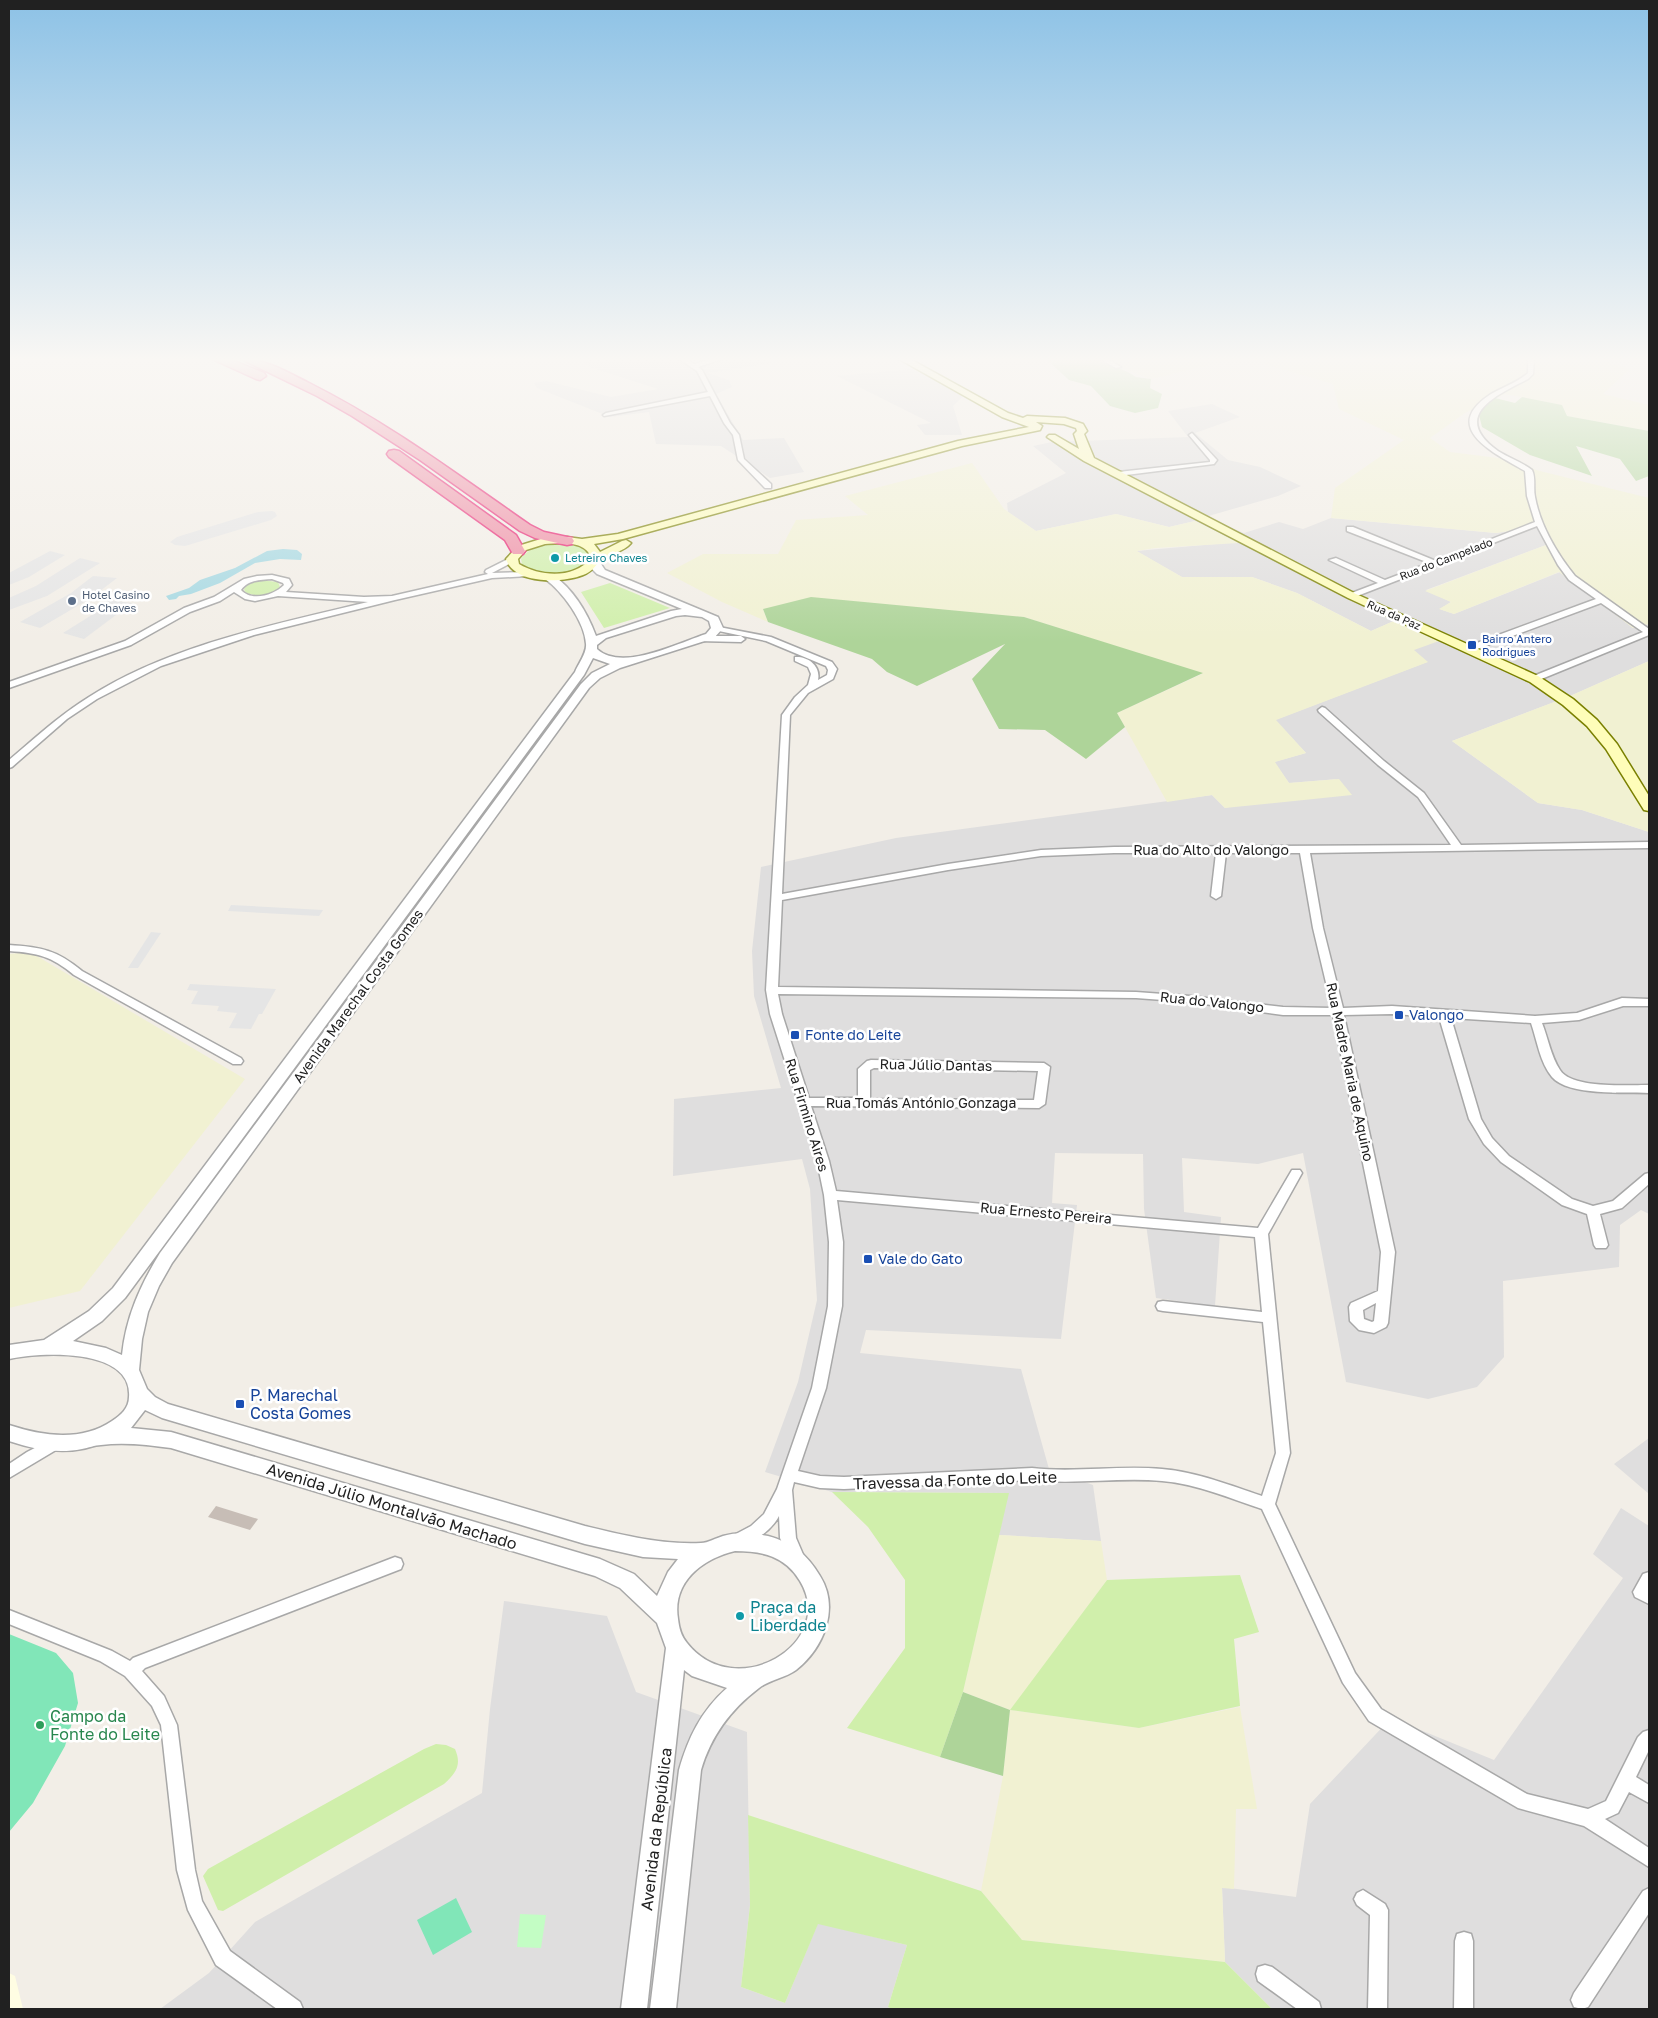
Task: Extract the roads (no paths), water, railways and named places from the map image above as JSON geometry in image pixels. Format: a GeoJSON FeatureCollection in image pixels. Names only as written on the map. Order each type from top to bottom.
{"type":"FeatureCollection","features":[{"type":"Feature","properties":{"kind":"highway"},"geometry":{"type":"LineString","coordinates":[[393,453],[511,538],[515,555]]}},
{"type":"Feature","properties":{"kind":"highway"},"geometry":{"type":"LineString","coordinates":[[419,453],[525,528],[540,535],[574,542]]}},
{"type":"Feature","properties":{"kind":"main road"},"geometry":{"type":"LineString","coordinates":[[926,453],[619,537],[574,542],[544,542],[515,555],[514,566],[526,574],[549,577],[580,572],[620,545],[638,538],[945,453]]}},
{"type":"Feature","properties":{"kind":"main road"},"geometry":{"type":"LineString","coordinates":[[1079,453],[1102,466]]}},
{"type":"Feature","properties":{"kind":"main road"},"geometry":{"type":"LineString","coordinates":[[1088,453],[1102,466]]}},
{"type":"Feature","properties":{"kind":"main road","name":"Rua da Paz"},"geometry":{"type":"LineString","coordinates":[[1102,466],[1352,596],[1534,679],[1568,702],[1592,723],[1612,747],[1649,807]]}},
{"type":"Feature","properties":{"kind":"main road"},"geometry":{"type":"LineString","coordinates":[[574,542],[591,547],[596,552],[596,561]]}},
{"type":"Feature","properties":{"kind":"street"},"geometry":{"type":"LineString","coordinates":[[740,453],[741,460],[768,486]]}},
{"type":"Feature","properties":{"kind":"street"},"geometry":{"type":"LineString","coordinates":[[1118,474],[1204,465],[1212,463],[1214,460],[1208,453]]}},
{"type":"Feature","properties":{"kind":"street"},"geometry":{"type":"LineString","coordinates":[[1499,453],[1528,470],[1531,496],[1539,523],[1562,565],[1572,578],[1649,632]]}},
{"type":"Feature","properties":{"kind":"street","name":"Rua do Campelado"},"geometry":{"type":"LineString","coordinates":[[1352,596],[1539,523]]}},
{"type":"Feature","properties":{"kind":"street"},"geometry":{"type":"LineString","coordinates":[[1350,528],[1435,563]]}},
{"type":"Feature","properties":{"kind":"street"},"geometry":{"type":"LineString","coordinates":[[476,578],[493,571],[515,555]]}},
{"type":"Feature","properties":{"kind":"street"},"geometry":{"type":"LineString","coordinates":[[1333,560],[1385,583]]}},
{"type":"Feature","properties":{"kind":"street"},"geometry":{"type":"LineString","coordinates":[[549,577],[561,585],[586,623],[592,647],[601,658],[610,661],[638,660],[710,636],[718,628],[714,619],[704,614],[601,572],[596,568],[596,561]]}},
{"type":"Feature","properties":{"kind":"street"},"geometry":{"type":"LineString","coordinates":[[9,765],[64,717],[94,697],[158,664],[251,633],[393,598],[476,578],[499,574],[526,574]]}},
{"type":"Feature","properties":{"kind":"street"},"geometry":{"type":"LineString","coordinates":[[9,685],[128,643],[187,610],[217,599],[248,580],[263,577],[283,579],[288,585],[317,594]]}},
{"type":"Feature","properties":{"kind":"street"},"geometry":{"type":"LineString","coordinates":[[217,599],[248,598],[266,601],[284,591],[288,585]]}},
{"type":"Feature","properties":{"kind":"street"},"geometry":{"type":"LineString","coordinates":[[237,587],[238,594],[248,598]]}},
{"type":"Feature","properties":{"kind":"street"},"geometry":{"type":"LineString","coordinates":[[278,594],[317,594],[353,599],[393,598]]}},
{"type":"Feature","properties":{"kind":"street"},"geometry":{"type":"LineString","coordinates":[[1469,649],[1601,600]]}},
{"type":"Feature","properties":{"kind":"street"},"geometry":{"type":"LineString","coordinates":[[592,647],[602,636],[675,613],[694,612],[704,614]]}},
{"type":"Feature","properties":{"kind":"street","name":"Rua Firmino Aires"},"geometry":{"type":"LineString","coordinates":[[718,628],[768,639],[829,664],[832,667],[830,677],[812,686],[796,700],[786,715],[772,990],[776,1014],[823,1161],[830,1195],[836,1242],[835,1306],[819,1388],[784,1490],[769,1519],[756,1531],[735,1542]]}},
{"type":"Feature","properties":{"kind":"street"},"geometry":{"type":"LineString","coordinates":[[1534,679],[1649,632]]}},
{"type":"Feature","properties":{"kind":"street"},"geometry":{"type":"LineString","coordinates":[[701,639],[732,638],[755,642],[808,663],[814,669],[812,686]]}},
{"type":"Feature","properties":{"kind":"street","name":"Avenida Marechal Costa Gomes"},"geometry":{"type":"LineString","coordinates":[[50,1345],[92,1321],[108,1307],[119,1293],[580,673],[592,647]]}},
{"type":"Feature","properties":{"kind":"street","name":"Avenida Marechal Costa Gomes"},"geometry":{"type":"LineString","coordinates":[[130,1371],[134,1324],[143,1297],[172,1250],[585,686],[590,680],[609,668],[638,660]]}},
{"type":"Feature","properties":{"kind":"street"},"geometry":{"type":"LineString","coordinates":[[1322,710],[1381,763],[1422,795],[1458,848]]}},
{"type":"Feature","properties":{"kind":"street","name":"Rua do Alto do Valongo"},"geometry":{"type":"LineString","coordinates":[[776,898],[948,867],[1041,853],[1114,850],[1305,850],[1649,845]]}},
{"type":"Feature","properties":{"kind":"street"},"geometry":{"type":"LineString","coordinates":[[1216,896],[1221,849]]}},
{"type":"Feature","properties":{"kind":"street","name":"Rua Madre Maria de Aquino"},"geometry":{"type":"LineString","coordinates":[[1305,850],[1318,928],[1338,1012],[1388,1252],[1384,1294]]}},
{"type":"Feature","properties":{"kind":"street"},"geometry":{"type":"LineString","coordinates":[[9,948],[46,951],[59,956],[78,973],[237,1061]]}},
{"type":"Feature","properties":{"kind":"street","name":"Rua do Valongo"},"geometry":{"type":"LineString","coordinates":[[772,990],[1136,994],[1283,1011],[1338,1012],[1392,1010],[1535,1020],[1579,1016],[1622,1002],[1649,1002]]}},
{"type":"Feature","properties":{"kind":"street"},"geometry":{"type":"LineString","coordinates":[[1444,1013],[1475,1119],[1488,1141],[1505,1159],[1567,1202],[1593,1211],[1617,1205],[1649,1177]]}},
{"type":"Feature","properties":{"kind":"street"},"geometry":{"type":"LineString","coordinates":[[1535,1020],[1557,1075],[1565,1082],[1576,1085],[1649,1090]]}},
{"type":"Feature","properties":{"kind":"street","name":"Rua Júlio Dantas"},"geometry":{"type":"LineString","coordinates":[[864,1102],[864,1069],[870,1064],[1044,1067],[1039,1104]]}},
{"type":"Feature","properties":{"kind":"street","name":"Rua Tomás António Gonzaga"},"geometry":{"type":"LineString","coordinates":[[804,1102],[1039,1104]]}},
{"type":"Feature","properties":{"kind":"street"},"geometry":{"type":"LineString","coordinates":[[1296,1173],[1261,1234],[1283,1453],[1267,1504],[1349,1678],[1375,1714],[1524,1802],[1588,1818],[1649,1858]]}},
{"type":"Feature","properties":{"kind":"street","name":"Rua Ernesto Pereira"},"geometry":{"type":"LineString","coordinates":[[830,1195],[1248,1231],[1261,1234]]}},
{"type":"Feature","properties":{"kind":"street"},"geometry":{"type":"LineString","coordinates":[[1593,1211],[1601,1245]]}},
{"type":"Feature","properties":{"kind":"street"},"geometry":{"type":"LineString","coordinates":[[1163,1306],[1270,1318]]}},
{"type":"Feature","properties":{"kind":"street"},"geometry":{"type":"LineString","coordinates":[[9,1352],[21,1348],[50,1345],[74,1346],[92,1351],[111,1358],[130,1371],[136,1381],[139,1393],[137,1406],[129,1419],[102,1437],[79,1442],[58,1443],[28,1440],[9,1433]]}},
{"type":"Feature","properties":{"kind":"street","name":"Avenida Júlio Montalvão Machado"},"geometry":{"type":"LineString","coordinates":[[139,1393],[148,1402],[162,1410],[585,1535],[652,1549],[704,1552]]}},
{"type":"Feature","properties":{"kind":"street","name":"Avenida Júlio Montalvão Machado"},"geometry":{"type":"LineString","coordinates":[[102,1437],[136,1436],[171,1440],[600,1568],[627,1581],[665,1617]]}},
{"type":"Feature","properties":{"kind":"street"},"geometry":{"type":"LineString","coordinates":[[9,1472],[32,1456],[58,1443]]}},
{"type":"Feature","properties":{"kind":"street","name":"Travessa da Fonte do Leite"},"geometry":{"type":"LineString","coordinates":[[790,1474],[820,1482],[844,1483],[1032,1474],[1049,1476],[1153,1475],[1178,1477],[1203,1483],[1267,1504]]}},
{"type":"Feature","properties":{"kind":"street"},"geometry":{"type":"LineString","coordinates":[[784,1490],[788,1538],[798,1561],[812,1578],[819,1598],[819,1619],[811,1640],[797,1657],[777,1671],[754,1678],[731,1679],[710,1674],[691,1664],[676,1649],[668,1633],[665,1617],[666,1597],[674,1579],[687,1564],[704,1552],[735,1542],[758,1542],[780,1549],[798,1561]]}},
{"type":"Feature","properties":{"kind":"street"},"geometry":{"type":"LineString","coordinates":[[131,1671],[139,1663],[395,1564]]}},
{"type":"Feature","properties":{"kind":"street"},"geometry":{"type":"LineString","coordinates":[[1649,1579],[1641,1592],[1649,1597]]}},
{"type":"Feature","properties":{"kind":"street"},"geometry":{"type":"LineString","coordinates":[[9,1617],[106,1656],[131,1671],[158,1701],[169,1726],[186,1870],[194,1904],[223,1958],[293,2009]]}},
{"type":"Feature","properties":{"kind":"street","name":"Avenida da República"},"geometry":{"type":"LineString","coordinates":[[634,2009],[676,1649]]}},
{"type":"Feature","properties":{"kind":"street","name":"Avenida da República"},"geometry":{"type":"LineString","coordinates":[[663,2009],[690,1770],[694,1752],[705,1727],[722,1706],[754,1678]]}},
{"type":"Feature","properties":{"kind":"street"},"geometry":{"type":"LineString","coordinates":[[1588,1818],[1612,1807],[1644,1743],[1649,1738]]}},
{"type":"Feature","properties":{"kind":"street"},"geometry":{"type":"LineString","coordinates":[[1626,1781],[1649,1795]]}},
{"type":"Feature","properties":{"kind":"street"},"geometry":{"type":"LineString","coordinates":[[1581,2000],[1649,1897]]}},
{"type":"Feature","properties":{"kind":"street"},"geometry":{"type":"LineString","coordinates":[[1363,1899],[1379,1910],[1378,2009]]}},
{"type":"Feature","properties":{"kind":"street"},"geometry":{"type":"LineString","coordinates":[[1464,1941],[1464,2009]]}},
{"type":"Feature","properties":{"kind":"street"},"geometry":{"type":"LineString","coordinates":[[1265,1974],[1312,2009]]}},
{"type":"Feature","properties":{"kind":"water"},"geometry":{"type":"Polygon","coordinates":[[[297,550],[302,554],[301,560],[280,559],[255,563],[220,583],[191,594],[169,600],[166,596],[189,588],[200,580],[235,568],[267,551],[297,550]]]}},
{"type":"Feature","properties":{"kind":"place","name":"Letreiro Chaves"},"geometry":{"type":"Point","coordinates":[555,558]}},
{"type":"Feature","properties":{"kind":"place","name":"Hotel Casino de Chaves"},"geometry":{"type":"Point","coordinates":[72,601]}},
{"type":"Feature","properties":{"kind":"place","name":"Bairro Antero Rodrigues"},"geometry":{"type":"Point","coordinates":[1472,645]}},
{"type":"Feature","properties":{"kind":"place","name":"Valongo"},"geometry":{"type":"Point","coordinates":[1399,1015]}},
{"type":"Feature","properties":{"kind":"place","name":"Fonte do Leite"},"geometry":{"type":"Point","coordinates":[795,1035]}},
{"type":"Feature","properties":{"kind":"place","name":"Vale do Gato"},"geometry":{"type":"Point","coordinates":[868,1259]}},
{"type":"Feature","properties":{"kind":"place","name":"P. Marechal Costa Gomes"},"geometry":{"type":"Point","coordinates":[240,1404]}},
{"type":"Feature","properties":{"kind":"place","name":"Praça da Liberdade"},"geometry":{"type":"Point","coordinates":[740,1616]}},
{"type":"Feature","properties":{"kind":"place","name":"Campo da Fonte do Leite"},"geometry":{"type":"Point","coordinates":[40,1725]}}]}
